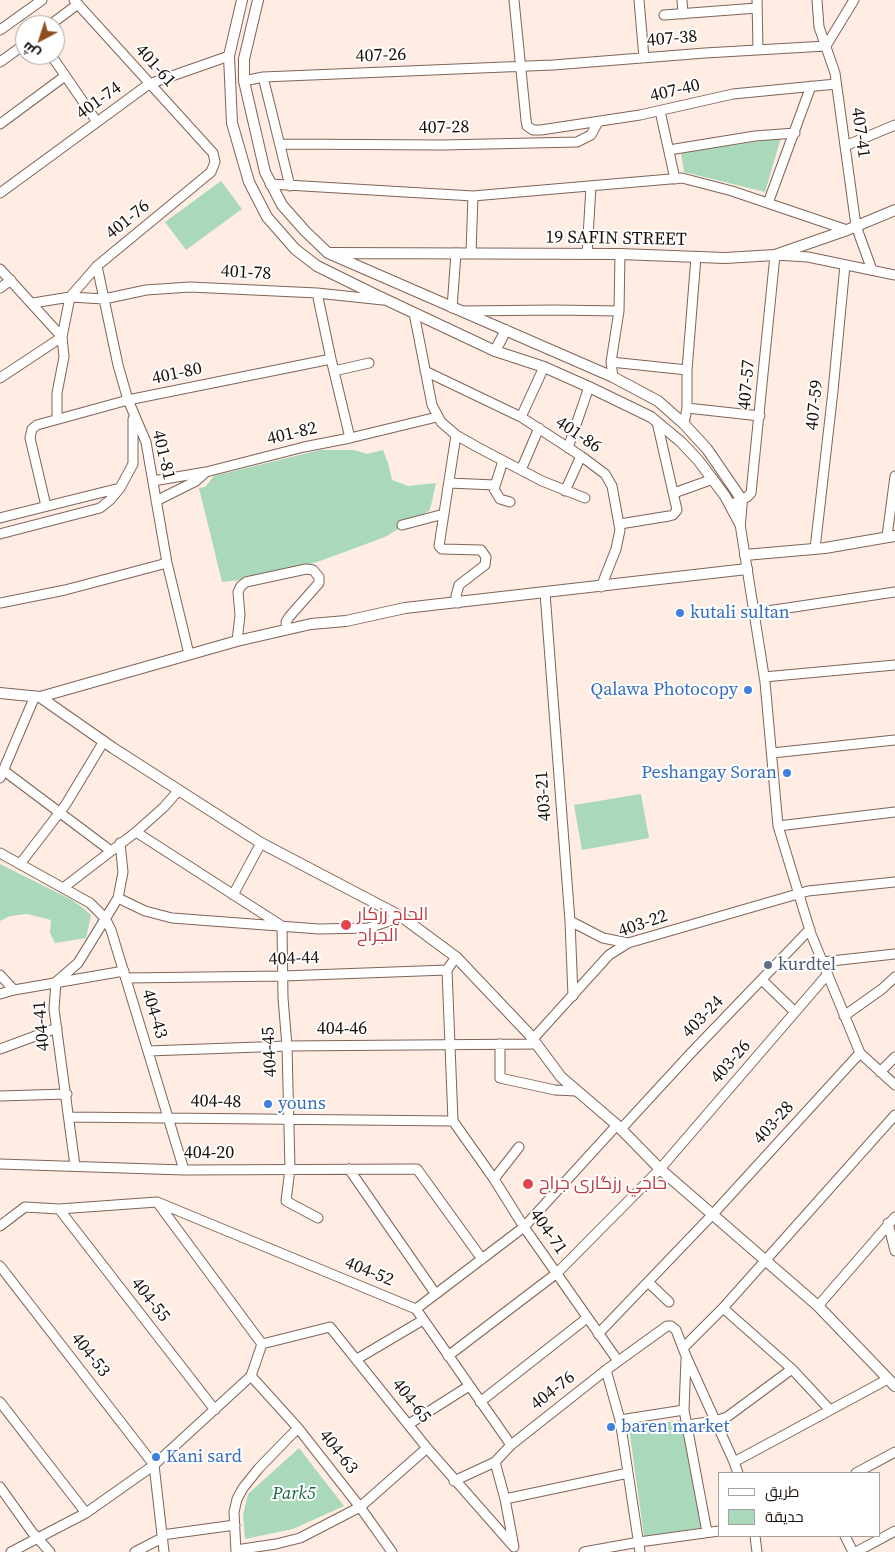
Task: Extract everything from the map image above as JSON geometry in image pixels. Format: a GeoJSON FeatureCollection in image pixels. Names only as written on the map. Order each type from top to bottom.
{"type":"FeatureCollection","features":[{"type":"Feature","properties":{"kind":"street"},"geometry":{"type":"LineString","coordinates":[[0,30],[42,0]]}},
{"type":"Feature","properties":{"kind":"street"},"geometry":{"type":"LineString","coordinates":[[242,0],[229,56],[232,123],[249,182],[266,217],[295,249],[318,266],[414,313],[495,351],[544,367],[651,417],[690,451],[713,480],[740,524]]}},
{"type":"Feature","properties":{"kind":"street"},"geometry":{"type":"LineString","coordinates":[[258,0],[244,59],[244,81],[265,172],[282,205],[305,231],[328,253],[613,377],[658,402],[684,424],[707,449],[742,500],[740,524],[764,678],[778,826],[810,929],[860,1053],[895,1085]]}},
{"type":"Feature","properties":{"kind":"street"},"geometry":{"type":"LineString","coordinates":[[514,0],[521,66]]}},
{"type":"Feature","properties":{"kind":"street"},"geometry":{"type":"LineString","coordinates":[[639,0],[644,58]]}},
{"type":"Feature","properties":{"kind":"street"},"geometry":{"type":"LineString","coordinates":[[682,0],[683,14]]}},
{"type":"Feature","properties":{"kind":"street","name":"407-41"},"geometry":{"type":"LineString","coordinates":[[817,0],[820,26],[836,84],[845,146],[852,228],[872,270]]}},
{"type":"Feature","properties":{"kind":"street"},"geometry":{"type":"LineString","coordinates":[[826,46],[854,0]]}},
{"type":"Feature","properties":{"kind":"street"},"geometry":{"type":"LineString","coordinates":[[61,15],[76,2]]}},
{"type":"Feature","properties":{"kind":"street","name":"401-61"},"geometry":{"type":"LineString","coordinates":[[76,2],[213,153],[214,162],[211,172]]}},
{"type":"Feature","properties":{"kind":"street"},"geometry":{"type":"LineString","coordinates":[[664,15],[757,4],[758,50]]}},
{"type":"Feature","properties":{"kind":"street","name":"407-38"},"geometry":{"type":"LineString","coordinates":[[521,66],[826,46]]}},
{"type":"Feature","properties":{"kind":"street"},"geometry":{"type":"LineString","coordinates":[[0,62],[15,51]]}},
{"type":"Feature","properties":{"kind":"street","name":"401-74"},"geometry":{"type":"LineString","coordinates":[[0,193],[149,84],[229,56]]}},
{"type":"Feature","properties":{"kind":"street"},"geometry":{"type":"LineString","coordinates":[[57,65],[97,122]]}},
{"type":"Feature","properties":{"kind":"street","name":"407-26"},"geometry":{"type":"LineString","coordinates":[[244,81],[263,77],[521,66]]}},
{"type":"Feature","properties":{"kind":"street","name":"407-40"},"geometry":{"type":"LineString","coordinates":[[521,66],[527,126],[533,130],[598,122],[733,94],[836,84]]}},
{"type":"Feature","properties":{"kind":"street"},"geometry":{"type":"LineString","coordinates":[[0,124],[65,76]]}},
{"type":"Feature","properties":{"kind":"street"},"geometry":{"type":"LineString","coordinates":[[263,77],[290,186]]}},
{"type":"Feature","properties":{"kind":"street"},"geometry":{"type":"LineString","coordinates":[[768,203],[812,86]]}},
{"type":"Feature","properties":{"kind":"street"},"geometry":{"type":"LineString","coordinates":[[660,110],[675,179]]}},
{"type":"Feature","properties":{"kind":"street","name":"407-28"},"geometry":{"type":"LineString","coordinates":[[280,144],[434,145],[578,142],[591,134],[598,122]]}},
{"type":"Feature","properties":{"kind":"street"},"geometry":{"type":"LineString","coordinates":[[845,146],[895,125]]}},
{"type":"Feature","properties":{"kind":"street"},"geometry":{"type":"LineString","coordinates":[[669,150],[755,136],[795,133]]}},
{"type":"Feature","properties":{"kind":"street","name":"401-76"},"geometry":{"type":"LineString","coordinates":[[70,297],[97,266],[211,172]]}},
{"type":"Feature","properties":{"kind":"street"},"geometry":{"type":"LineString","coordinates":[[270,184],[474,196],[682,178],[732,191],[852,228]]}},
{"type":"Feature","properties":{"kind":"street"},"geometry":{"type":"LineString","coordinates":[[587,254],[591,186]]}},
{"type":"Feature","properties":{"kind":"street"},"geometry":{"type":"LineString","coordinates":[[471,253],[474,196]]}},
{"type":"Feature","properties":{"kind":"street","name":"19 SAFIN STREET"},"geometry":{"type":"LineString","coordinates":[[328,253],[620,254],[726,258],[775,256],[895,210]]}},
{"type":"Feature","properties":{"kind":"street"},"geometry":{"type":"LineString","coordinates":[[456,253],[457,310]]}},
{"type":"Feature","properties":{"kind":"street"},"geometry":{"type":"LineString","coordinates":[[613,377],[611,362],[619,311],[620,254]]}},
{"type":"Feature","properties":{"kind":"street"},"geometry":{"type":"LineString","coordinates":[[775,256],[808,257],[895,274]]}},
{"type":"Feature","properties":{"kind":"street","name":"407-57"},"geometry":{"type":"LineString","coordinates":[[742,500],[751,493],[775,256]]}},
{"type":"Feature","properties":{"kind":"street"},"geometry":{"type":"LineString","coordinates":[[684,424],[687,408],[687,370],[696,257]]}},
{"type":"Feature","properties":{"kind":"street","name":"407-59"},"geometry":{"type":"LineString","coordinates":[[816,549],[834,391],[845,265]]}},
{"type":"Feature","properties":{"kind":"street","name":"401-81"},"geometry":{"type":"LineString","coordinates":[[97,266],[118,365],[128,400],[146,442],[166,563],[189,654]]}},
{"type":"Feature","properties":{"kind":"street"},"geometry":{"type":"LineString","coordinates":[[0,269],[62,337]]}},
{"type":"Feature","properties":{"kind":"street"},"geometry":{"type":"LineString","coordinates":[[0,288],[11,280]]}},
{"type":"Feature","properties":{"kind":"street","name":"401-78"},"geometry":{"type":"LineString","coordinates":[[33,303],[70,297],[104,299],[146,290],[190,287],[317,293],[388,300]]}},
{"type":"Feature","properties":{"kind":"street"},"geometry":{"type":"LineString","coordinates":[[317,293],[330,359],[350,438]]}},
{"type":"Feature","properties":{"kind":"street"},"geometry":{"type":"LineString","coordinates":[[57,419],[56,393],[64,357],[62,337],[70,297]]}},
{"type":"Feature","properties":{"kind":"street"},"geometry":{"type":"LineString","coordinates":[[457,310],[619,311]]}},
{"type":"Feature","properties":{"kind":"street"},"geometry":{"type":"LineString","coordinates":[[414,313],[432,405],[446,427],[456,435],[521,470],[565,491],[585,498]]}},
{"type":"Feature","properties":{"kind":"street"},"geometry":{"type":"LineString","coordinates":[[495,351],[506,330]]}},
{"type":"Feature","properties":{"kind":"street"},"geometry":{"type":"LineString","coordinates":[[0,378],[62,337]]}},
{"type":"Feature","properties":{"kind":"street","name":"401-80"},"geometry":{"type":"LineString","coordinates":[[46,506],[30,438],[32,429],[37,425],[128,400],[330,359]]}},
{"type":"Feature","properties":{"kind":"street"},"geometry":{"type":"LineString","coordinates":[[611,362],[687,370]]}},
{"type":"Feature","properties":{"kind":"street"},"geometry":{"type":"LineString","coordinates":[[334,371],[369,363]]}},
{"type":"Feature","properties":{"kind":"street"},"geometry":{"type":"LineString","coordinates":[[521,418],[544,367]]}},
{"type":"Feature","properties":{"kind":"street","name":"401-86"},"geometry":{"type":"LineString","coordinates":[[425,371],[539,428],[601,471],[610,482],[620,524],[618,543],[601,587]]}},
{"type":"Feature","properties":{"kind":"street"},"geometry":{"type":"LineString","coordinates":[[568,448],[589,387]]}},
{"type":"Feature","properties":{"kind":"street"},"geometry":{"type":"LineString","coordinates":[[687,408],[760,416]]}},
{"type":"Feature","properties":{"kind":"street"},"geometry":{"type":"LineString","coordinates":[[0,534],[100,508],[110,500],[120,488],[133,464],[133,412]]}},
{"type":"Feature","properties":{"kind":"street","name":"401-82"},"geometry":{"type":"LineString","coordinates":[[153,481],[206,472],[304,447],[438,417]]}},
{"type":"Feature","properties":{"kind":"street"},"geometry":{"type":"LineString","coordinates":[[620,524],[669,516],[675,512],[677,506],[657,422]]}},
{"type":"Feature","properties":{"kind":"street"},"geometry":{"type":"LineString","coordinates":[[521,470],[539,428]]}},
{"type":"Feature","properties":{"kind":"street"},"geometry":{"type":"LineString","coordinates":[[456,435],[439,544],[440,547],[481,550],[486,557],[485,565],[459,585],[456,596],[458,603]]}},
{"type":"Feature","properties":{"kind":"street"},"geometry":{"type":"LineString","coordinates":[[565,491],[581,456]]}},
{"type":"Feature","properties":{"kind":"street"},"geometry":{"type":"LineString","coordinates":[[503,460],[495,485],[497,497],[503,501],[510,502]]}},
{"type":"Feature","properties":{"kind":"street"},"geometry":{"type":"LineString","coordinates":[[156,500],[196,481],[206,472]]}},
{"type":"Feature","properties":{"kind":"street"},"geometry":{"type":"LineString","coordinates":[[745,556],[816,549],[891,536],[895,476]]}},
{"type":"Feature","properties":{"kind":"street"},"geometry":{"type":"LineString","coordinates":[[674,492],[713,480]]}},
{"type":"Feature","properties":{"kind":"street"},"geometry":{"type":"LineString","coordinates":[[450,483],[495,485]]}},
{"type":"Feature","properties":{"kind":"street"},"geometry":{"type":"LineString","coordinates":[[0,518],[120,488]]}},
{"type":"Feature","properties":{"kind":"street"},"geometry":{"type":"LineString","coordinates":[[730,505],[742,500]]}},
{"type":"Feature","properties":{"kind":"street"},"geometry":{"type":"LineString","coordinates":[[402,525],[444,514]]}},
{"type":"Feature","properties":{"kind":"street"},"geometry":{"type":"LineString","coordinates":[[0,603],[65,590],[166,563]]}},
{"type":"Feature","properties":{"kind":"street"},"geometry":{"type":"LineString","coordinates":[[237,641],[240,615],[238,592],[246,582],[306,569],[313,570],[319,577],[319,583],[289,616],[286,622],[288,629]]}},
{"type":"Feature","properties":{"kind":"street"},"geometry":{"type":"LineString","coordinates":[[0,693],[38,696],[237,641],[310,624],[346,620],[405,608],[748,569]]}},
{"type":"Feature","properties":{"kind":"street"},"geometry":{"type":"LineString","coordinates":[[754,613],[895,592]]}},
{"type":"Feature","properties":{"kind":"street","name":"403-21"},"geometry":{"type":"LineString","coordinates":[[545,593],[570,921],[573,996]]}},
{"type":"Feature","properties":{"kind":"street"},"geometry":{"type":"LineString","coordinates":[[764,678],[895,665]]}},
{"type":"Feature","properties":{"kind":"street"},"geometry":{"type":"LineString","coordinates":[[38,696],[178,791],[261,843],[402,917],[456,957],[494,995],[561,1077],[619,1127],[660,1169],[818,1306],[891,1382],[830,1410],[734,1462]]}},
{"type":"Feature","properties":{"kind":"street"},"geometry":{"type":"LineString","coordinates":[[38,696],[2,774],[60,812],[111,851]]}},
{"type":"Feature","properties":{"kind":"street"},"geometry":{"type":"LineString","coordinates":[[772,753],[895,740]]}},
{"type":"Feature","properties":{"kind":"street"},"geometry":{"type":"LineString","coordinates":[[20,864],[60,812],[104,741]]}},
{"type":"Feature","properties":{"kind":"street"},"geometry":{"type":"LineString","coordinates":[[63,888],[136,832],[164,807],[178,791]]}},
{"type":"Feature","properties":{"kind":"street"},"geometry":{"type":"LineString","coordinates":[[778,826],[895,812]]}},
{"type":"Feature","properties":{"kind":"street"},"geometry":{"type":"LineString","coordinates":[[136,832],[282,926]]}},
{"type":"Feature","properties":{"kind":"street","name":"404-41"},"geometry":{"type":"LineString","coordinates":[[75,1166],[54,1009],[56,982],[78,963],[118,898],[123,872],[120,843]]}},
{"type":"Feature","properties":{"kind":"street"},"geometry":{"type":"LineString","coordinates":[[233,895],[261,843]]}},
{"type":"Feature","properties":{"kind":"street","name":"404-43"},"geometry":{"type":"LineString","coordinates":[[0,853],[90,903],[105,918],[111,930],[184,1170]]}},
{"type":"Feature","properties":{"kind":"street","name":"403-22"},"geometry":{"type":"LineString","coordinates":[[534,1042],[609,955],[628,942],[798,895],[821,890],[895,882]]}},
{"type":"Feature","properties":{"kind":"street"},"geometry":{"type":"LineString","coordinates":[[118,898],[145,911],[172,918],[319,929],[368,928],[402,917]]}},
{"type":"Feature","properties":{"kind":"street"},"geometry":{"type":"LineString","coordinates":[[570,921],[603,938],[628,942]]}},
{"type":"Feature","properties":{"kind":"street","name":"404-45"},"geometry":{"type":"LineString","coordinates":[[282,926],[288,1046],[290,1169],[286,1201],[318,1218]]}},
{"type":"Feature","properties":{"kind":"street","name":"403-24"},"geometry":{"type":"LineString","coordinates":[[416,1309],[524,1227],[810,929]]}},
{"type":"Feature","properties":{"kind":"street"},"geometry":{"type":"LineString","coordinates":[[822,962],[895,954]]}},
{"type":"Feature","properties":{"kind":"street"},"geometry":{"type":"LineString","coordinates":[[453,1121],[447,970],[456,957]]}},
{"type":"Feature","properties":{"kind":"street","name":"404-44"},"geometry":{"type":"LineString","coordinates":[[0,994],[56,982],[125,975],[283,976],[447,970]]}},
{"type":"Feature","properties":{"kind":"street"},"geometry":{"type":"LineString","coordinates":[[0,975],[14,990]]}},
{"type":"Feature","properties":{"kind":"street","name":"403-26"},"geometry":{"type":"LineString","coordinates":[[448,1356],[558,1273],[660,1169],[827,975]]}},
{"type":"Feature","properties":{"kind":"street"},"geometry":{"type":"LineString","coordinates":[[844,1016],[895,978]]}},
{"type":"Feature","properties":{"kind":"street"},"geometry":{"type":"LineString","coordinates":[[762,980],[795,1012]]}},
{"type":"Feature","properties":{"kind":"street"},"geometry":{"type":"LineString","coordinates":[[0,1049],[57,1028]]}},
{"type":"Feature","properties":{"kind":"street","name":"404-46"},"geometry":{"type":"LineString","coordinates":[[148,1051],[288,1046],[449,1045],[534,1042]]}},
{"type":"Feature","properties":{"kind":"street"},"geometry":{"type":"LineString","coordinates":[[500,1044],[500,1078],[555,1090],[576,1091]]}},
{"type":"Feature","properties":{"kind":"street","name":"403-28"},"geometry":{"type":"LineString","coordinates":[[598,1334],[713,1214],[860,1053]]}},
{"type":"Feature","properties":{"kind":"street"},"geometry":{"type":"LineString","coordinates":[[880,1072],[895,1057]]}},
{"type":"Feature","properties":{"kind":"street"},"geometry":{"type":"LineString","coordinates":[[0,1096],[66,1094]]}},
{"type":"Feature","properties":{"kind":"street"},"geometry":{"type":"LineString","coordinates":[[707,1532],[684,1410],[684,1352],[765,1259],[895,1116]]}},
{"type":"Feature","properties":{"kind":"street","name":"404-48"},"geometry":{"type":"LineString","coordinates":[[69,1117],[453,1121]]}},
{"type":"Feature","properties":{"kind":"street","name":"404-71"},"geometry":{"type":"LineString","coordinates":[[453,1121],[494,1179],[524,1227],[618,1361]]}},
{"type":"Feature","properties":{"kind":"street"},"geometry":{"type":"LineString","coordinates":[[494,1179],[519,1147]]}},
{"type":"Feature","properties":{"kind":"street","name":"404-20"},"geometry":{"type":"LineString","coordinates":[[0,1164],[184,1170],[417,1169],[482,1259]]}},
{"type":"Feature","properties":{"kind":"street"},"geometry":{"type":"LineString","coordinates":[[349,1169],[435,1293]]}},
{"type":"Feature","properties":{"kind":"street"},"geometry":{"type":"LineString","coordinates":[[0,1226],[25,1207],[59,1209],[157,1202],[262,1344],[251,1376],[154,1465],[86,1513],[11,1552]]}},
{"type":"Feature","properties":{"kind":"street","name":"404-52"},"geometry":{"type":"LineString","coordinates":[[157,1202],[416,1309]]}},
{"type":"Feature","properties":{"kind":"street","name":"404-55"},"geometry":{"type":"LineString","coordinates":[[59,1209],[215,1410]]}},
{"type":"Feature","properties":{"kind":"street"},"geometry":{"type":"LineString","coordinates":[[818,1306],[892,1220]]}},
{"type":"Feature","properties":{"kind":"street"},"geometry":{"type":"LineString","coordinates":[[892,1220],[895,1251]]}},
{"type":"Feature","properties":{"kind":"street","name":"404-53"},"geometry":{"type":"LineString","coordinates":[[0,1266],[154,1465]]}},
{"type":"Feature","properties":{"kind":"street"},"geometry":{"type":"LineString","coordinates":[[648,1282],[669,1302]]}},
{"type":"Feature","properties":{"kind":"street"},"geometry":{"type":"LineString","coordinates":[[723,1308],[792,1369],[830,1410]]}},
{"type":"Feature","properties":{"kind":"street"},"geometry":{"type":"LineString","coordinates":[[416,1309],[510,1445]]}},
{"type":"Feature","properties":{"kind":"street"},"geometry":{"type":"LineString","coordinates":[[480,1402],[587,1318]]}},
{"type":"Feature","properties":{"kind":"street"},"geometry":{"type":"LineString","coordinates":[[357,1359],[423,1320]]}},
{"type":"Feature","properties":{"kind":"street","name":"404-76"},"geometry":{"type":"LineString","coordinates":[[454,1481],[495,1462],[510,1445],[664,1327],[671,1326],[676,1330],[684,1352]]}},
{"type":"Feature","properties":{"kind":"street","name":"404-65"},"geometry":{"type":"LineString","coordinates":[[262,1344],[330,1327],[454,1481],[515,1550]]}},
{"type":"Feature","properties":{"kind":"street"},"geometry":{"type":"LineString","coordinates":[[684,1352],[738,1472]]}},
{"type":"Feature","properties":{"kind":"street"},"geometry":{"type":"LineString","coordinates":[[688,1425],[715,1421],[727,1417],[792,1369]]}},
{"type":"Feature","properties":{"kind":"street"},"geometry":{"type":"LineString","coordinates":[[606,1370],[620,1420],[640,1552]]}},
{"type":"Feature","properties":{"kind":"street","name":"404-63"},"geometry":{"type":"LineString","coordinates":[[251,1376],[298,1428],[360,1507],[392,1552]]}},
{"type":"Feature","properties":{"kind":"street"},"geometry":{"type":"LineString","coordinates":[[409,1424],[469,1386]]}},
{"type":"Feature","properties":{"kind":"street"},"geometry":{"type":"LineString","coordinates":[[0,1402],[86,1513]]}},
{"type":"Feature","properties":{"kind":"street"},"geometry":{"type":"LineString","coordinates":[[620,1420],[684,1410]]}},
{"type":"Feature","properties":{"kind":"street"},"geometry":{"type":"LineString","coordinates":[[298,1428],[258,1468],[243,1488],[234,1512],[236,1551],[300,1538],[360,1507],[427,1448]]}},
{"type":"Feature","properties":{"kind":"street"},"geometry":{"type":"LineString","coordinates":[[858,1472],[895,1452]]}},
{"type":"Feature","properties":{"kind":"street"},"geometry":{"type":"LineString","coordinates":[[495,1462],[506,1498],[515,1550]]}},
{"type":"Feature","properties":{"kind":"street"},"geometry":{"type":"LineString","coordinates":[[154,1465],[164,1552]]}},
{"type":"Feature","properties":{"kind":"street"},"geometry":{"type":"LineString","coordinates":[[506,1498],[628,1473]]}},
{"type":"Feature","properties":{"kind":"street"},"geometry":{"type":"LineString","coordinates":[[0,1487],[37,1538],[50,1552]]}},
{"type":"Feature","properties":{"kind":"street"},"geometry":{"type":"LineString","coordinates":[[135,1552],[162,1537],[235,1525]]}},
{"type":"Feature","properties":{"kind":"street"},"geometry":{"type":"LineString","coordinates":[[584,1552],[718,1531]]}},
{"type":"Feature","properties":{"kind":"street"},"geometry":{"type":"LineString","coordinates":[[846,1537],[855,1552],[895,1531]]}},
{"type":"Feature","properties":{"kind":"street"},"geometry":{"type":"LineString","coordinates":[[755,1537],[756,1552]]}},
{"type":"Feature","properties":{"kind":"green space"},"geometry":{"type":"Polygon","coordinates":[[[781,138],[765,192],[684,172],[681,153],[781,138]]]}},
{"type":"Feature","properties":{"kind":"green space"},"geometry":{"type":"Polygon","coordinates":[[[221,181],[242,209],[186,250],[165,222],[221,181]]]}},
{"type":"Feature","properties":{"kind":"green space"},"geometry":{"type":"Polygon","coordinates":[[[320,450],[354,450],[367,454],[383,450],[392,480],[408,486],[436,483],[430,510],[385,537],[320,561],[268,577],[222,582],[199,488],[205,487],[214,476],[320,450]]]}},
{"type":"Feature","properties":{"kind":"green space"},"geometry":{"type":"Polygon","coordinates":[[[641,794],[649,838],[582,850],[574,805],[641,794]]]}},
{"type":"Feature","properties":{"kind":"green space"},"geometry":{"type":"Polygon","coordinates":[[[0,864],[72,900],[83,908],[91,915],[86,938],[55,943],[50,933],[51,920],[27,914],[10,916],[0,921],[0,864]]]}},
{"type":"Feature","properties":{"kind":"green space"},"geometry":{"type":"Polygon","coordinates":[[[682,1420],[702,1528],[644,1536],[629,1428],[682,1420]]]}},
{"type":"Feature","properties":{"kind":"green space","name":"Park5"},"geometry":{"type":"Polygon","coordinates":[[[299,1448],[344,1506],[293,1529],[245,1539],[243,1515],[248,1494],[299,1448]]]}},
{"type":"Feature","properties":{"kind":"place","name":"kutali sultan"},"geometry":{"type":"Point","coordinates":[680,613]}},
{"type":"Feature","properties":{"kind":"place","name":"Qalawa Photocopy"},"geometry":{"type":"Point","coordinates":[748,690]}},
{"type":"Feature","properties":{"kind":"place","name":"Peshangay Soran"},"geometry":{"type":"Point","coordinates":[787,773]}},
{"type":"Feature","properties":{"kind":"place","name":"الحاج رزكار الجراح"},"geometry":{"type":"Point","coordinates":[346,925]}},
{"type":"Feature","properties":{"kind":"place","name":"kurdtel"},"geometry":{"type":"Point","coordinates":[768,965]}},
{"type":"Feature","properties":{"kind":"place","name":"youns"},"geometry":{"type":"Point","coordinates":[268,1104]}},
{"type":"Feature","properties":{"kind":"place","name":"حاجي رزگارى جراح"},"geometry":{"type":"Point","coordinates":[528,1184]}},
{"type":"Feature","properties":{"kind":"place","name":"baren market"},"geometry":{"type":"Point","coordinates":[611,1427]}},
{"type":"Feature","properties":{"kind":"place","name":"Kani sard"},"geometry":{"type":"Point","coordinates":[156,1457]}}]}
